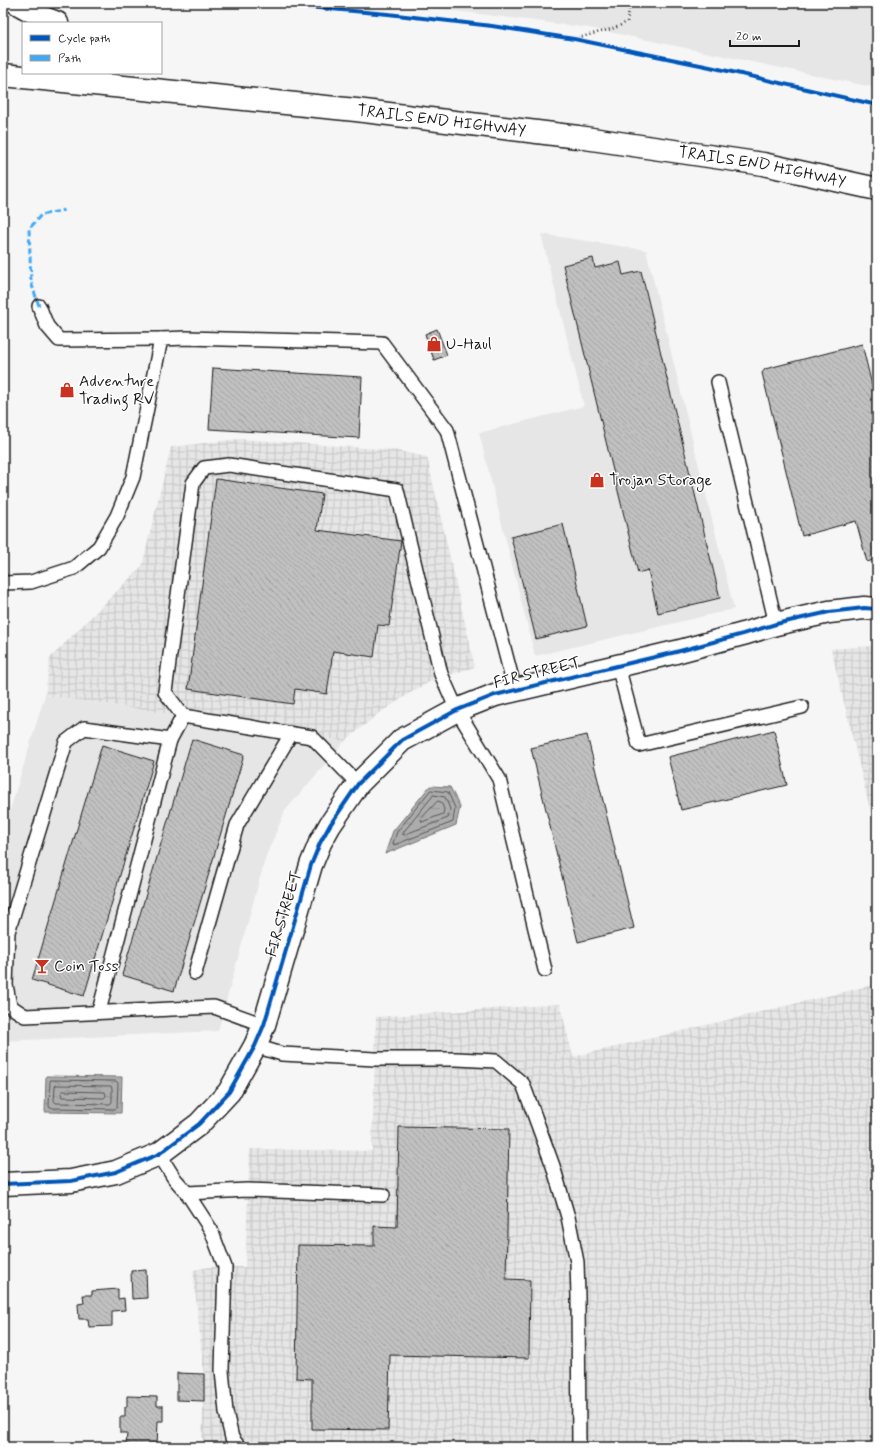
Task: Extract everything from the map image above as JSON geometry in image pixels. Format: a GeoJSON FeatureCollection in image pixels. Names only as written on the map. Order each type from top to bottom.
{"type":"FeatureCollection","features":[{"type":"Feature","properties":{"kind":"street"},"geometry":{"type":"LineString","coordinates":[[17,3],[54,22]]}},
{"type":"Feature","properties":{"kind":"street"},"geometry":{"type":"LineString","coordinates":[[141,74],[168,92]]}},
{"type":"Feature","properties":{"kind":"street","name":"TRAILS END HIGHWAY"},"geometry":{"type":"LineString","coordinates":[[3,75],[356,110],[578,137],[763,164],[877,189]]}},
{"type":"Feature","properties":{"kind":"street","name":"FIR STREET"},"geometry":{"type":"LineString","coordinates":[[3,1184],[71,1181],[116,1172],[159,1154],[199,1124],[229,1092],[256,1046],[264,1025],[311,865],[330,824],[358,784],[402,740],[457,710],[495,695],[691,648],[776,624],[829,612],[864,608],[877,609]]}},
{"type":"Feature","properties":{"kind":"lane"},"geometry":{"type":"LineString","coordinates":[[39,306],[47,326],[59,340],[187,338],[382,343],[447,430],[516,690]]}},
{"type":"Feature","properties":{"kind":"lane"},"geometry":{"type":"LineString","coordinates":[[3,583],[31,582],[74,568],[99,547],[117,516],[134,477],[161,339]]}},
{"type":"Feature","properties":{"kind":"lane"},"geometry":{"type":"LineString","coordinates":[[718,382],[776,624]]}},
{"type":"Feature","properties":{"kind":"lane"},"geometry":{"type":"LineString","coordinates":[[358,784],[312,737],[183,716],[165,692],[193,483],[204,468],[229,465],[397,490],[441,674],[457,710],[499,778],[545,970]]}},
{"type":"Feature","properties":{"kind":"lane"},"geometry":{"type":"LineString","coordinates":[[618,666],[639,745],[802,707]]}},
{"type":"Feature","properties":{"kind":"lane"},"geometry":{"type":"LineString","coordinates":[[99,1012],[170,740],[183,716]]}},
{"type":"Feature","properties":{"kind":"lane"},"geometry":{"type":"LineString","coordinates":[[170,740],[84,728],[66,742],[8,932],[6,986],[10,1006],[25,1016],[214,1007],[264,1025]]}},
{"type":"Feature","properties":{"kind":"lane"},"geometry":{"type":"LineString","coordinates":[[195,973],[237,825],[291,734]]}},
{"type":"Feature","properties":{"kind":"lane"},"geometry":{"type":"LineString","coordinates":[[256,1046],[282,1054],[375,1059],[457,1059],[496,1061],[523,1084],[553,1166],[568,1217],[577,1262],[579,1447]]}},
{"type":"Feature","properties":{"kind":"lane"},"geometry":{"type":"LineString","coordinates":[[159,1154],[211,1230],[225,1267],[222,1370],[226,1412],[232,1438],[239,1447]]}},
{"type":"Feature","properties":{"kind":"lane"},"geometry":{"type":"LineString","coordinates":[[187,1193],[247,1190],[383,1195]]}},
{"type":"Feature","properties":{"kind":"path"},"geometry":{"type":"LineString","coordinates":[[574,39],[614,28],[627,22],[630,3]]}},
{"type":"Feature","properties":{"kind":"shaded area"},"geometry":{"type":"Polygon","coordinates":[[[393,3],[877,3],[877,88],[590,28],[393,3]]]}},
{"type":"Feature","properties":{"kind":"shaded area","name":"Trojan Storage"},"geometry":{"type":"Polygon","coordinates":[[[541,234],[646,250],[734,609],[535,656],[479,433],[584,406],[541,234]]]}},
{"type":"Feature","properties":{"kind":"shaded area"},"geometry":{"type":"Polygon","coordinates":[[[239,439],[393,450],[427,457],[475,667],[433,680],[415,690],[378,714],[345,741],[45,695],[50,658],[142,566],[171,447],[239,439]]]}},
{"type":"Feature","properties":{"kind":"shaded area"},"geometry":{"type":"Polygon","coordinates":[[[872,646],[877,647],[877,838],[831,649],[872,646]]]}},
{"type":"Feature","properties":{"kind":"shaded area"},"geometry":{"type":"Polygon","coordinates":[[[45,695],[345,741],[285,811],[266,856],[218,1031],[3,1041],[3,833],[45,695]]]}},
{"type":"Feature","properties":{"kind":"shaded area"},"geometry":{"type":"Polygon","coordinates":[[[877,984],[877,1447],[202,1447],[204,1374],[193,1270],[209,1267],[245,1267],[250,1149],[372,1151],[376,1017],[560,1004],[573,1057],[877,984]]]}},
{"type":"Feature","properties":{"kind":"water"},"geometry":{"type":"Polygon","coordinates":[[[430,786],[450,787],[460,807],[456,825],[385,854],[393,831],[430,786]]]}},
{"type":"Feature","properties":{"kind":"water"},"geometry":{"type":"Polygon","coordinates":[[[46,1076],[122,1077],[121,1113],[45,1112],[46,1076]]]}},
{"type":"Feature","properties":{"kind":"building"},"geometry":{"type":"Polygon","coordinates":[[[593,258],[595,268],[620,262],[623,275],[641,271],[720,598],[658,613],[648,570],[638,573],[563,265],[593,258]]]}},
{"type":"Feature","properties":{"kind":"building"},"geometry":{"type":"Polygon","coordinates":[[[437,329],[447,355],[434,360],[425,334],[437,329]]]}},
{"type":"Feature","properties":{"kind":"building"},"geometry":{"type":"Polygon","coordinates":[[[862,344],[877,406],[877,559],[867,562],[856,521],[802,536],[762,373],[765,369],[862,344]]]}},
{"type":"Feature","properties":{"kind":"building"},"geometry":{"type":"Polygon","coordinates":[[[213,368],[362,377],[359,438],[209,429],[213,368]]]}},
{"type":"Feature","properties":{"kind":"building"},"geometry":{"type":"Polygon","coordinates":[[[216,479],[322,494],[317,530],[401,541],[389,626],[378,625],[374,657],[333,651],[327,694],[295,689],[293,704],[188,689],[216,479]]]}},
{"type":"Feature","properties":{"kind":"building"},"geometry":{"type":"Polygon","coordinates":[[[563,524],[587,626],[536,639],[511,537],[563,524]]]}},
{"type":"Feature","properties":{"kind":"building"},"geometry":{"type":"Polygon","coordinates":[[[774,730],[787,785],[681,810],[668,757],[774,730]]]}},
{"type":"Feature","properties":{"kind":"building"},"geometry":{"type":"Polygon","coordinates":[[[587,735],[634,928],[578,942],[531,748],[587,735]]]}},
{"type":"Feature","properties":{"kind":"building"},"geometry":{"type":"Polygon","coordinates":[[[192,739],[244,755],[174,991],[122,975],[192,739]]]}},
{"type":"Feature","properties":{"kind":"building"},"geometry":{"type":"Polygon","coordinates":[[[102,745],[154,761],[84,996],[32,980],[102,745]]]}},
{"type":"Feature","properties":{"kind":"building"},"geometry":{"type":"Polygon","coordinates":[[[399,1127],[509,1129],[506,1279],[530,1280],[529,1358],[390,1355],[388,1430],[312,1429],[312,1379],[296,1378],[298,1245],[374,1246],[374,1226],[397,1227],[399,1127]]]}},
{"type":"Feature","properties":{"kind":"building"},"geometry":{"type":"Polygon","coordinates":[[[146,1270],[147,1298],[132,1299],[131,1271],[146,1270]]]}},
{"type":"Feature","properties":{"kind":"building"},"geometry":{"type":"Polygon","coordinates":[[[118,1289],[118,1299],[124,1298],[125,1310],[112,1311],[112,1326],[89,1327],[88,1319],[79,1319],[78,1304],[84,1303],[83,1295],[92,1295],[92,1291],[118,1289]]]}},
{"type":"Feature","properties":{"kind":"building"},"geometry":{"type":"Polygon","coordinates":[[[177,1373],[204,1374],[204,1401],[177,1400],[177,1373]]]}},
{"type":"Feature","properties":{"kind":"building"},"geometry":{"type":"Polygon","coordinates":[[[127,1396],[157,1397],[157,1406],[163,1406],[163,1421],[158,1421],[157,1447],[126,1445],[127,1433],[120,1433],[120,1417],[125,1417],[127,1396]]]}},
{"type":"Feature","properties":{"kind":"marked path"},"geometry":{"type":"LineString","coordinates":[[39,306],[31,282],[29,229],[41,215],[64,210]]}},
{"type":"Feature","properties":{"kind":"cycle path"},"geometry":{"type":"LineString","coordinates":[[260,3],[388,14],[492,26],[574,39],[710,67],[877,105]]}},
{"type":"Feature","properties":{"kind":"cycle path"},"geometry":{"type":"LineString","coordinates":[[3,1184],[71,1181],[116,1172],[159,1154],[199,1124],[229,1092],[255,1046],[264,1025],[311,865],[320,843],[330,825],[358,784],[402,740],[457,710],[495,695],[676,652],[776,624],[829,612],[864,608],[877,609]]}},
{"type":"Feature","properties":{"kind":"place","name":"U-Haul"},"geometry":{"type":"Point","coordinates":[434,344]}},
{"type":"Feature","properties":{"kind":"place","name":"Adventure Trading RV"},"geometry":{"type":"Point","coordinates":[67,390]}},
{"type":"Feature","properties":{"kind":"place","name":"Trojan Storage"},"geometry":{"type":"Point","coordinates":[597,480]}},
{"type":"Feature","properties":{"kind":"place","name":"Coin Toss"},"geometry":{"type":"Point","coordinates":[42,966]}}]}
